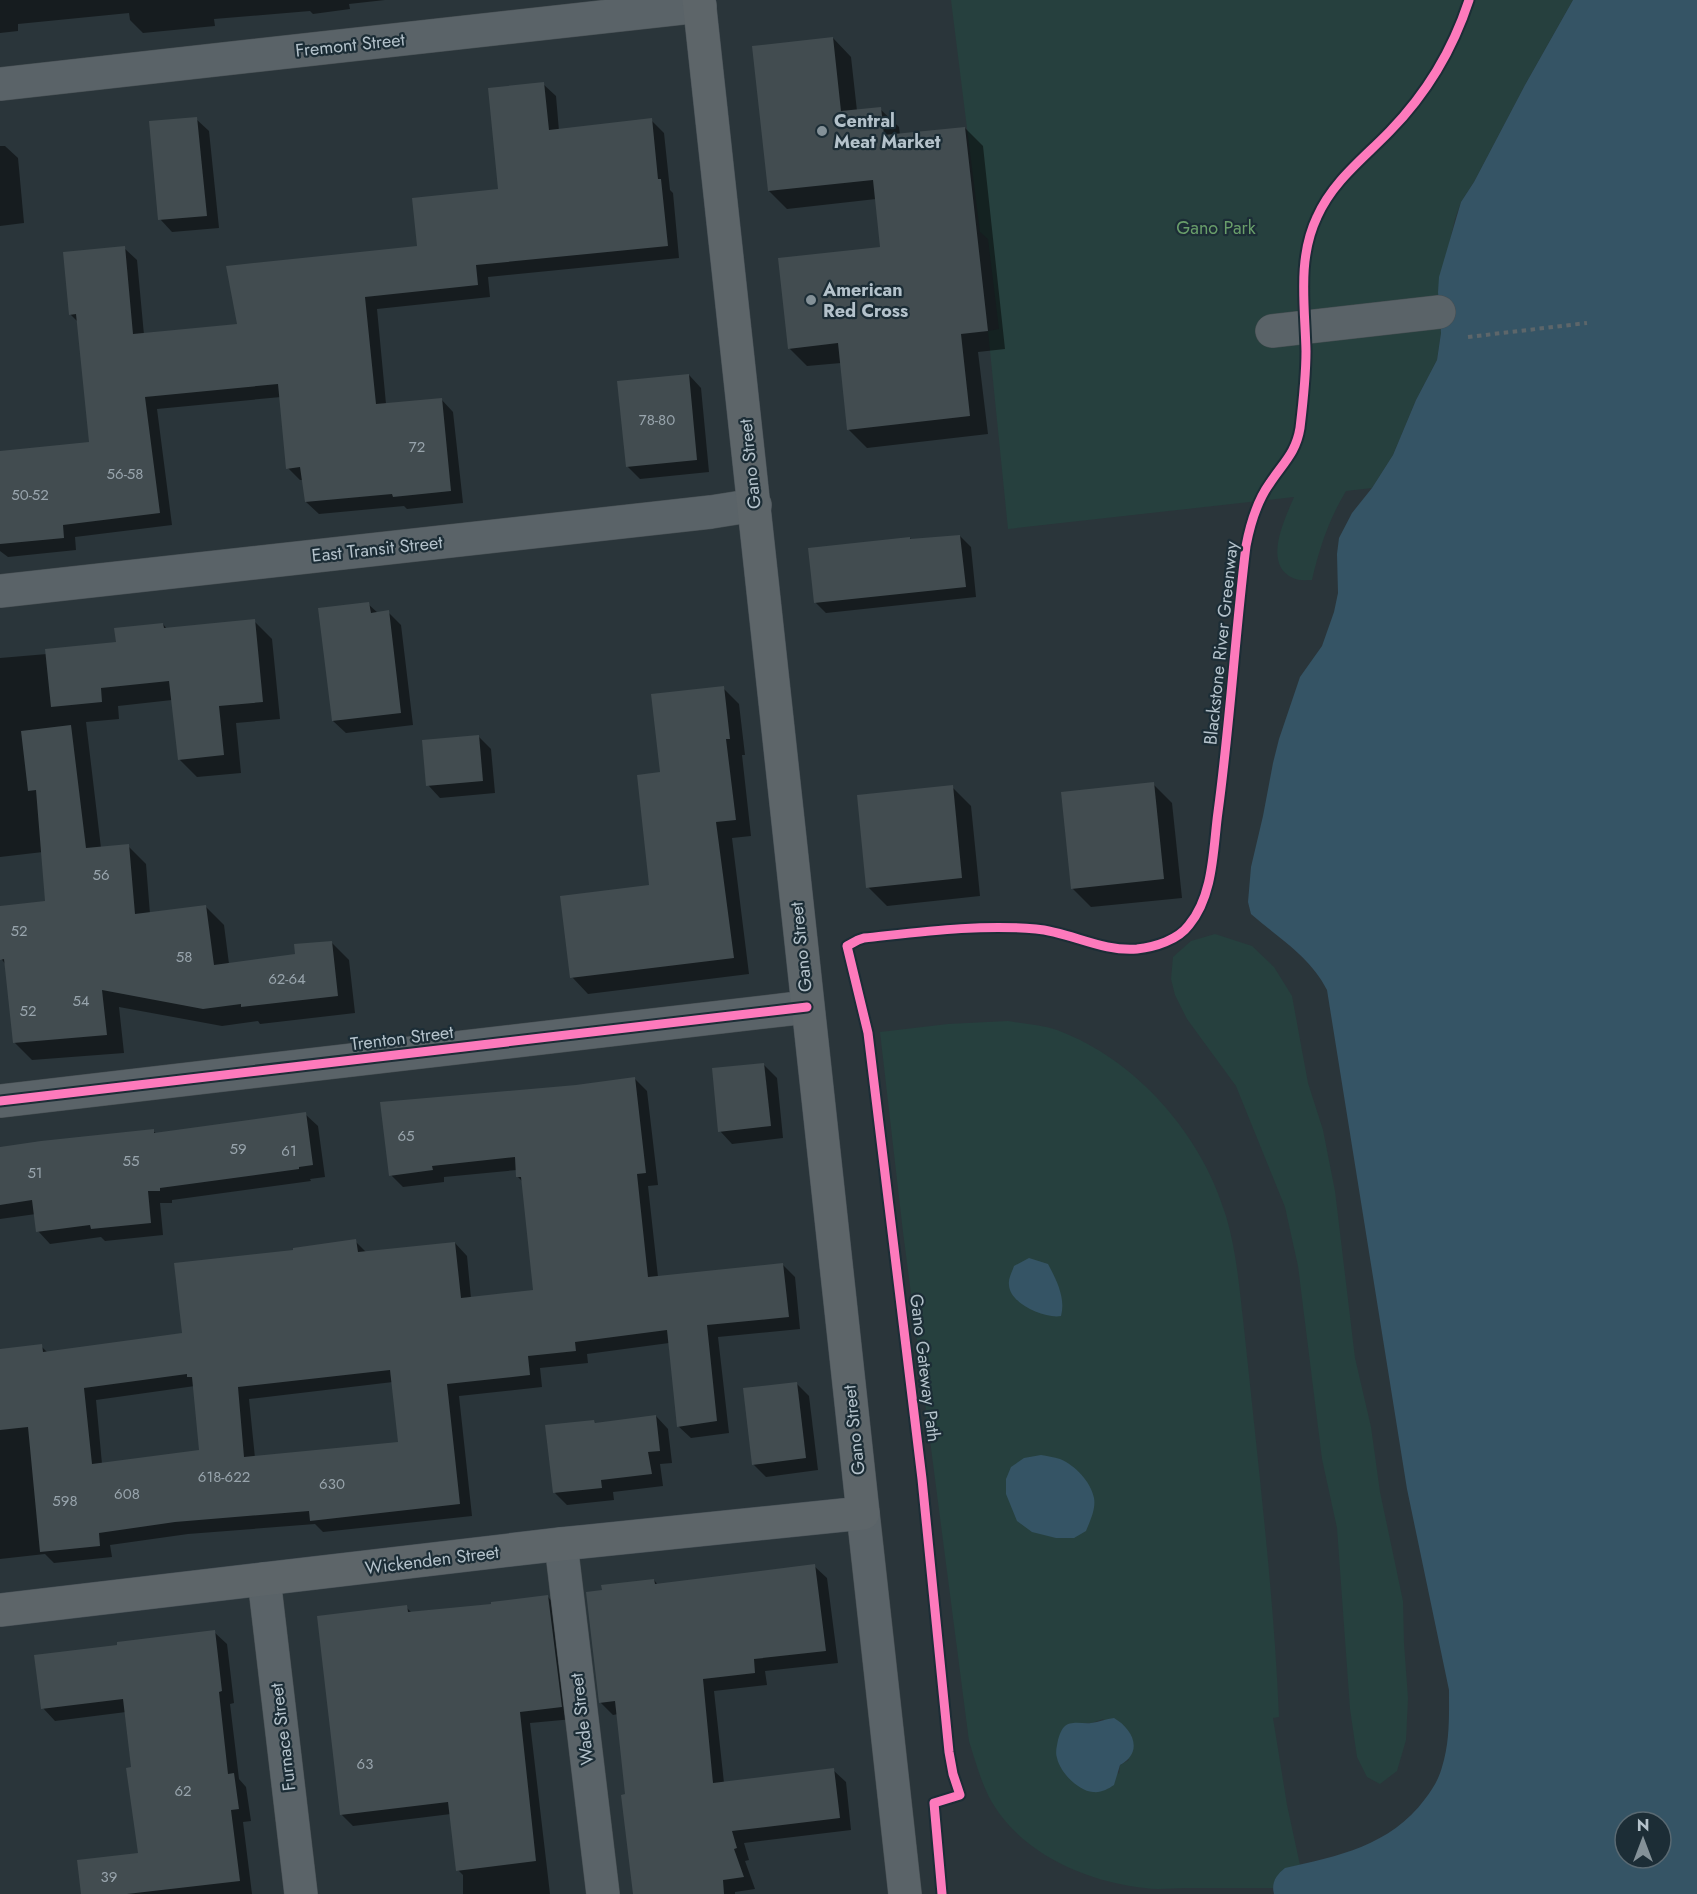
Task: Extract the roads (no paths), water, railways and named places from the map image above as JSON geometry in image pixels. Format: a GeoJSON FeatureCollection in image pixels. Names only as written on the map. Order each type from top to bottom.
{"type":"FeatureCollection","features":[{"type":"Feature","properties":{"kind":"main road","name":"Gano Street"},"geometry":{"type":"LineString","coordinates":[[699,3],[863,1513]]}},
{"type":"Feature","properties":{"kind":"main road","name":"Wickenden Street"},"geometry":{"type":"LineString","coordinates":[[0,1610],[561,1544],[863,1513]]}},
{"type":"Feature","properties":{"kind":"street","name":"Fremont Street"},"geometry":{"type":"LineString","coordinates":[[0,84],[699,3]]}},
{"type":"Feature","properties":{"kind":"street"},"geometry":{"type":"LineString","coordinates":[[1272,331],[1439,312]]}},
{"type":"Feature","properties":{"kind":"street","name":"East Transit Street"},"geometry":{"type":"LineString","coordinates":[[0,591],[754,505]]}},
{"type":"Feature","properties":{"kind":"street","name":"Trenton Street"},"geometry":{"type":"LineString","coordinates":[[0,1101],[807,1007]]}},
{"type":"Feature","properties":{"kind":"street","name":"Gano Street"},"geometry":{"type":"LineString","coordinates":[[863,1513],[905,1894]]}},
{"type":"Feature","properties":{"kind":"street","name":"Wade Street"},"geometry":{"type":"LineString","coordinates":[[561,1544],[603,1894]]}},
{"type":"Feature","properties":{"kind":"street","name":"Furnace Street"},"geometry":{"type":"LineString","coordinates":[[264,1580],[301,1894]]}},
{"type":"Feature","properties":{"kind":"water"},"geometry":{"type":"Polygon","coordinates":[[[1573,0],[1697,0],[1697,1894],[1274,1894],[1275,1880],[1285,1868],[1362,1847],[1396,1828],[1411,1815],[1433,1788],[1445,1758],[1449,1690],[1407,1489],[1327,990],[1303,957],[1251,914],[1248,902],[1251,867],[1279,739],[1300,677],[1322,646],[1334,612],[1338,593],[1339,538],[1352,513],[1372,488],[1393,455],[1416,400],[1437,360],[1441,333],[1439,277],[1461,202],[1573,0]]]}},
{"type":"Feature","properties":{"kind":"water"},"geometry":{"type":"Polygon","coordinates":[[[1029,1258],[1048,1264],[1061,1296],[1061,1316],[1046,1315],[1029,1309],[1011,1292],[1009,1280],[1014,1266],[1029,1258]]]}},
{"type":"Feature","properties":{"kind":"water"},"geometry":{"type":"Polygon","coordinates":[[[1041,1455],[1060,1459],[1071,1465],[1086,1480],[1092,1492],[1094,1506],[1086,1531],[1074,1538],[1056,1538],[1032,1532],[1017,1521],[1006,1494],[1006,1479],[1011,1467],[1024,1458],[1041,1455]]]}},
{"type":"Feature","properties":{"kind":"water"},"geometry":{"type":"Polygon","coordinates":[[[1114,1718],[1131,1734],[1134,1747],[1132,1754],[1120,1765],[1114,1785],[1099,1792],[1087,1791],[1070,1780],[1062,1769],[1056,1756],[1058,1740],[1064,1727],[1070,1724],[1091,1723],[1114,1718]]]}},
{"type":"Feature","properties":{"kind":"place","name":"Central Meat Market"},"geometry":{"type":"Point","coordinates":[822,131]}},
{"type":"Feature","properties":{"kind":"place","name":"American Red Cross"},"geometry":{"type":"Point","coordinates":[811,300]}},
{"type":"Feature","properties":{"kind":"park label","name":"Gano Park"},"geometry":{"type":"Point","coordinates":[1216,228]}}]}
